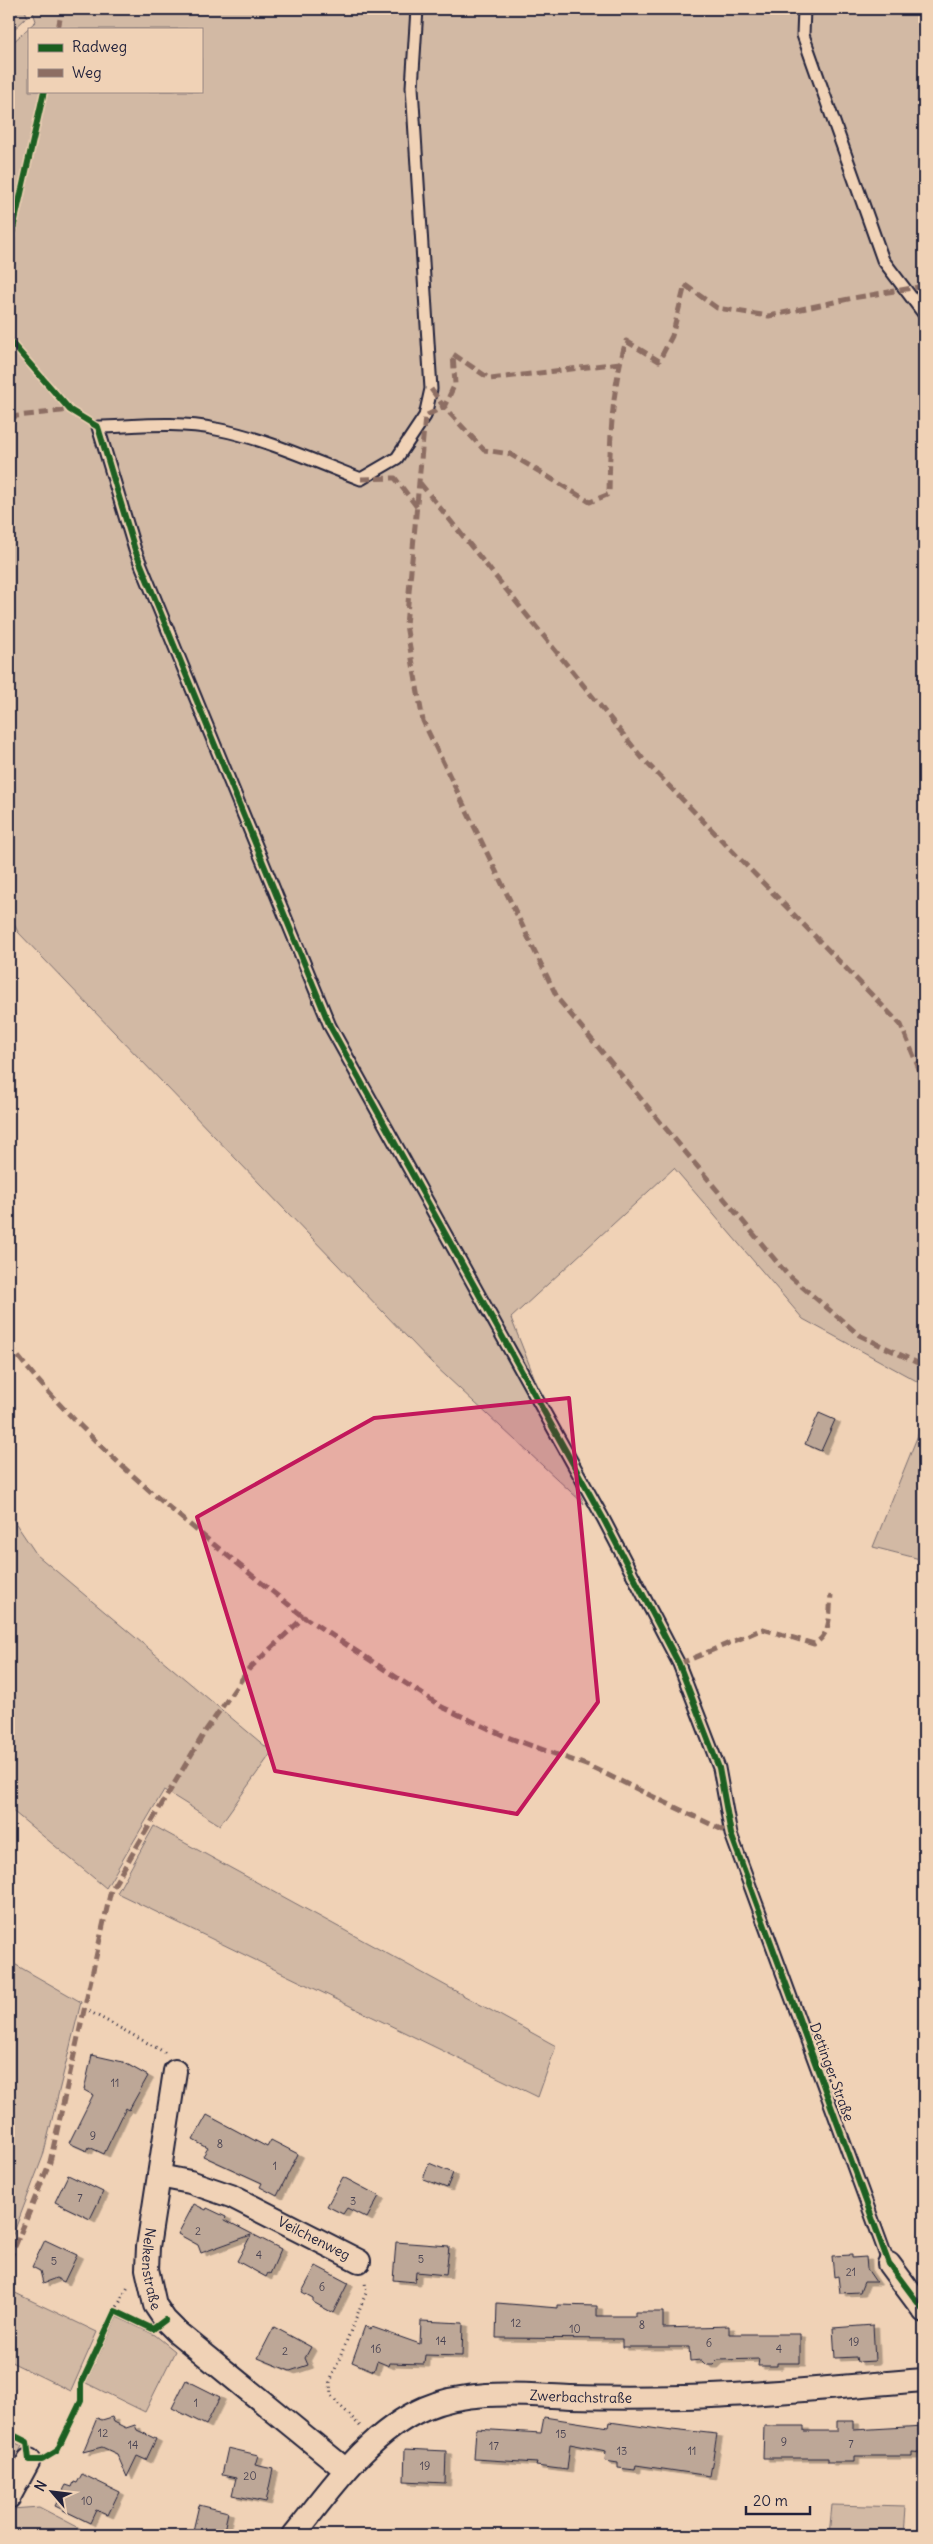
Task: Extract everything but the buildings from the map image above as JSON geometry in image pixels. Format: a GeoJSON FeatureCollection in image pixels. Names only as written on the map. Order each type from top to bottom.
{"type":"FeatureCollection","features":[{"type":"Feature","properties":{"kind":"street","name":"Nelkenstraße"},"geometry":{"type":"LineString","coordinates":[[175,2071],[148,2247],[147,2269],[155,2305],[165,2320],[346,2470]]}},
{"type":"Feature","properties":{"kind":"street","name":"Veilchenweg"},"geometry":{"type":"LineString","coordinates":[[159,2176],[190,2182],[231,2196],[359,2261]]}},
{"type":"Feature","properties":{"kind":"street","name":"Dettinger Straße"},"geometry":{"type":"LineString","coordinates":[[890,2264],[924,2311]]}},
{"type":"Feature","properties":{"kind":"street","name":"Zwerbachstraße"},"geometry":{"type":"LineString","coordinates":[[294,2535],[346,2470],[376,2441],[424,2408],[453,2398],[521,2395],[686,2397],[924,2380]]}},
{"type":"Feature","properties":{"kind":"street"},"geometry":{"type":"LineString","coordinates":[[9,2497],[29,2460]]}},
{"type":"Feature","properties":{"kind":"lane","name":"Dettinger Straße"},"geometry":{"type":"LineString","coordinates":[[418,9],[412,87],[432,389],[425,416],[397,458],[361,479],[282,449],[216,429],[157,425],[98,427],[135,550],[330,1026],[603,1518],[679,1664],[719,1768],[731,1834],[890,2264]]}},
{"type":"Feature","properties":{"kind":"lane"},"geometry":{"type":"LineString","coordinates":[[804,9],[803,35],[884,260],[924,314]]}},
{"type":"Feature","properties":{"kind":"path"},"geometry":{"type":"LineString","coordinates":[[85,2009],[165,2052],[175,2071]]}},
{"type":"Feature","properties":{"kind":"path"},"geometry":{"type":"LineString","coordinates":[[29,2460],[42,2460],[57,2451],[81,2401],[81,2384],[122,2296]]}},
{"type":"Feature","properties":{"kind":"path"},"geometry":{"type":"LineString","coordinates":[[115,2311],[153,2329],[165,2320]]}},
{"type":"Feature","properties":{"kind":"highlighted area"},"geometry":{"type":"Polygon","coordinates":[[[569,1398],[598,1702],[517,1814],[275,1771],[197,1517],[374,1418],[569,1398]]]}},
{"type":"Feature","properties":{"kind":"shaded area"},"geometry":{"type":"Polygon","coordinates":[[[9,9],[25,9],[27,17],[9,34],[9,9]]]}},
{"type":"Feature","properties":{"kind":"shaded area"},"geometry":{"type":"Polygon","coordinates":[[[32,9],[924,9],[924,1385],[803,1319],[674,1168],[511,1318],[584,1504],[433,1364],[18,932],[9,914],[9,46],[28,28],[28,92],[202,92],[202,28],[28,28],[36,21],[32,9]]]}},
{"type":"Feature","properties":{"kind":"shaded area"},"geometry":{"type":"Polygon","coordinates":[[[924,1420],[924,1560],[873,1547],[924,1420]]]}},
{"type":"Feature","properties":{"kind":"shaded area"},"geometry":{"type":"Polygon","coordinates":[[[12,1518],[37,1555],[272,1752],[220,1825],[164,1790],[106,1888],[9,1808],[9,1521],[12,1518]]]}},
{"type":"Feature","properties":{"kind":"shaded area"},"geometry":{"type":"Polygon","coordinates":[[[154,1826],[556,2046],[538,2097],[117,1893],[154,1826]]]}},
{"type":"Feature","properties":{"kind":"shaded area"},"geometry":{"type":"Polygon","coordinates":[[[9,1961],[81,2002],[43,2156],[9,2245],[9,1961]]]}},
{"type":"Feature","properties":{"kind":"shaded area"},"geometry":{"type":"Polygon","coordinates":[[[9,2290],[97,2332],[71,2391],[9,2361],[9,2290]]]}},
{"type":"Feature","properties":{"kind":"shaded area"},"geometry":{"type":"Polygon","coordinates":[[[117,2317],[155,2335],[175,2351],[145,2412],[86,2383],[117,2317]]]}},
{"type":"Feature","properties":{"kind":"shaded area"},"geometry":{"type":"Polygon","coordinates":[[[9,2440],[22,2446],[9,2472],[9,2440]]]}},
{"type":"Feature","properties":{"kind":"shaded area"},"geometry":{"type":"Polygon","coordinates":[[[832,2505],[905,2507],[903,2535],[829,2535],[832,2505]]]}},
{"type":"Feature","properties":{"kind":"shaded area"},"geometry":{"type":"Polygon","coordinates":[[[39,2507],[93,2535],[9,2535],[9,2516],[12,2509],[39,2507]]]}},
{"type":"Feature","properties":{"kind":"marked path"},"geometry":{"type":"LineString","coordinates":[[58,28],[62,9]]}},
{"type":"Feature","properties":{"kind":"marked path"},"geometry":{"type":"LineString","coordinates":[[431,389],[444,407],[484,450],[510,454],[590,502],[609,494],[614,398],[626,341],[659,361],[672,336],[685,285],[717,308],[769,316],[853,298],[924,286]]}},
{"type":"Feature","properties":{"kind":"marked path"},"geometry":{"type":"LineString","coordinates":[[620,363],[490,379],[453,354],[455,384],[444,407],[425,416],[406,625],[423,721],[558,999],[786,1273],[859,1335],[924,1366]]}},
{"type":"Feature","properties":{"kind":"marked path"},"geometry":{"type":"LineString","coordinates":[[9,417],[70,410]]}},
{"type":"Feature","properties":{"kind":"marked path"},"geometry":{"type":"LineString","coordinates":[[361,479],[395,478],[417,507]]}},
{"type":"Feature","properties":{"kind":"marked path"},"geometry":{"type":"LineString","coordinates":[[420,483],[643,759],[901,1025],[924,1081]]}},
{"type":"Feature","properties":{"kind":"marked path"},"geometry":{"type":"LineString","coordinates":[[9,1345],[41,1384],[111,1455],[187,1522],[304,1617]]}},
{"type":"Feature","properties":{"kind":"marked path"},"geometry":{"type":"LineString","coordinates":[[679,1664],[763,1629],[814,1644],[820,1640],[827,1629],[831,1595]]}},
{"type":"Feature","properties":{"kind":"marked path"},"geometry":{"type":"LineString","coordinates":[[9,2261],[50,2162],[111,1890],[206,1730],[249,1669],[304,1617],[442,1707],[507,1737],[589,1766],[731,1834]]}},
{"type":"Feature","properties":{"kind":"cycle path"},"geometry":{"type":"LineString","coordinates":[[44,92],[11,238],[9,340],[70,410],[98,427],[135,550],[330,1026],[603,1518],[679,1664],[719,1768],[731,1834],[889,2264],[924,2311]]}},
{"type":"Feature","properties":{"kind":"cycle path"},"geometry":{"type":"LineString","coordinates":[[9,2433],[27,2442],[29,2460],[42,2460],[57,2451],[81,2401],[81,2384],[115,2311],[153,2329],[165,2320]]}}]}
